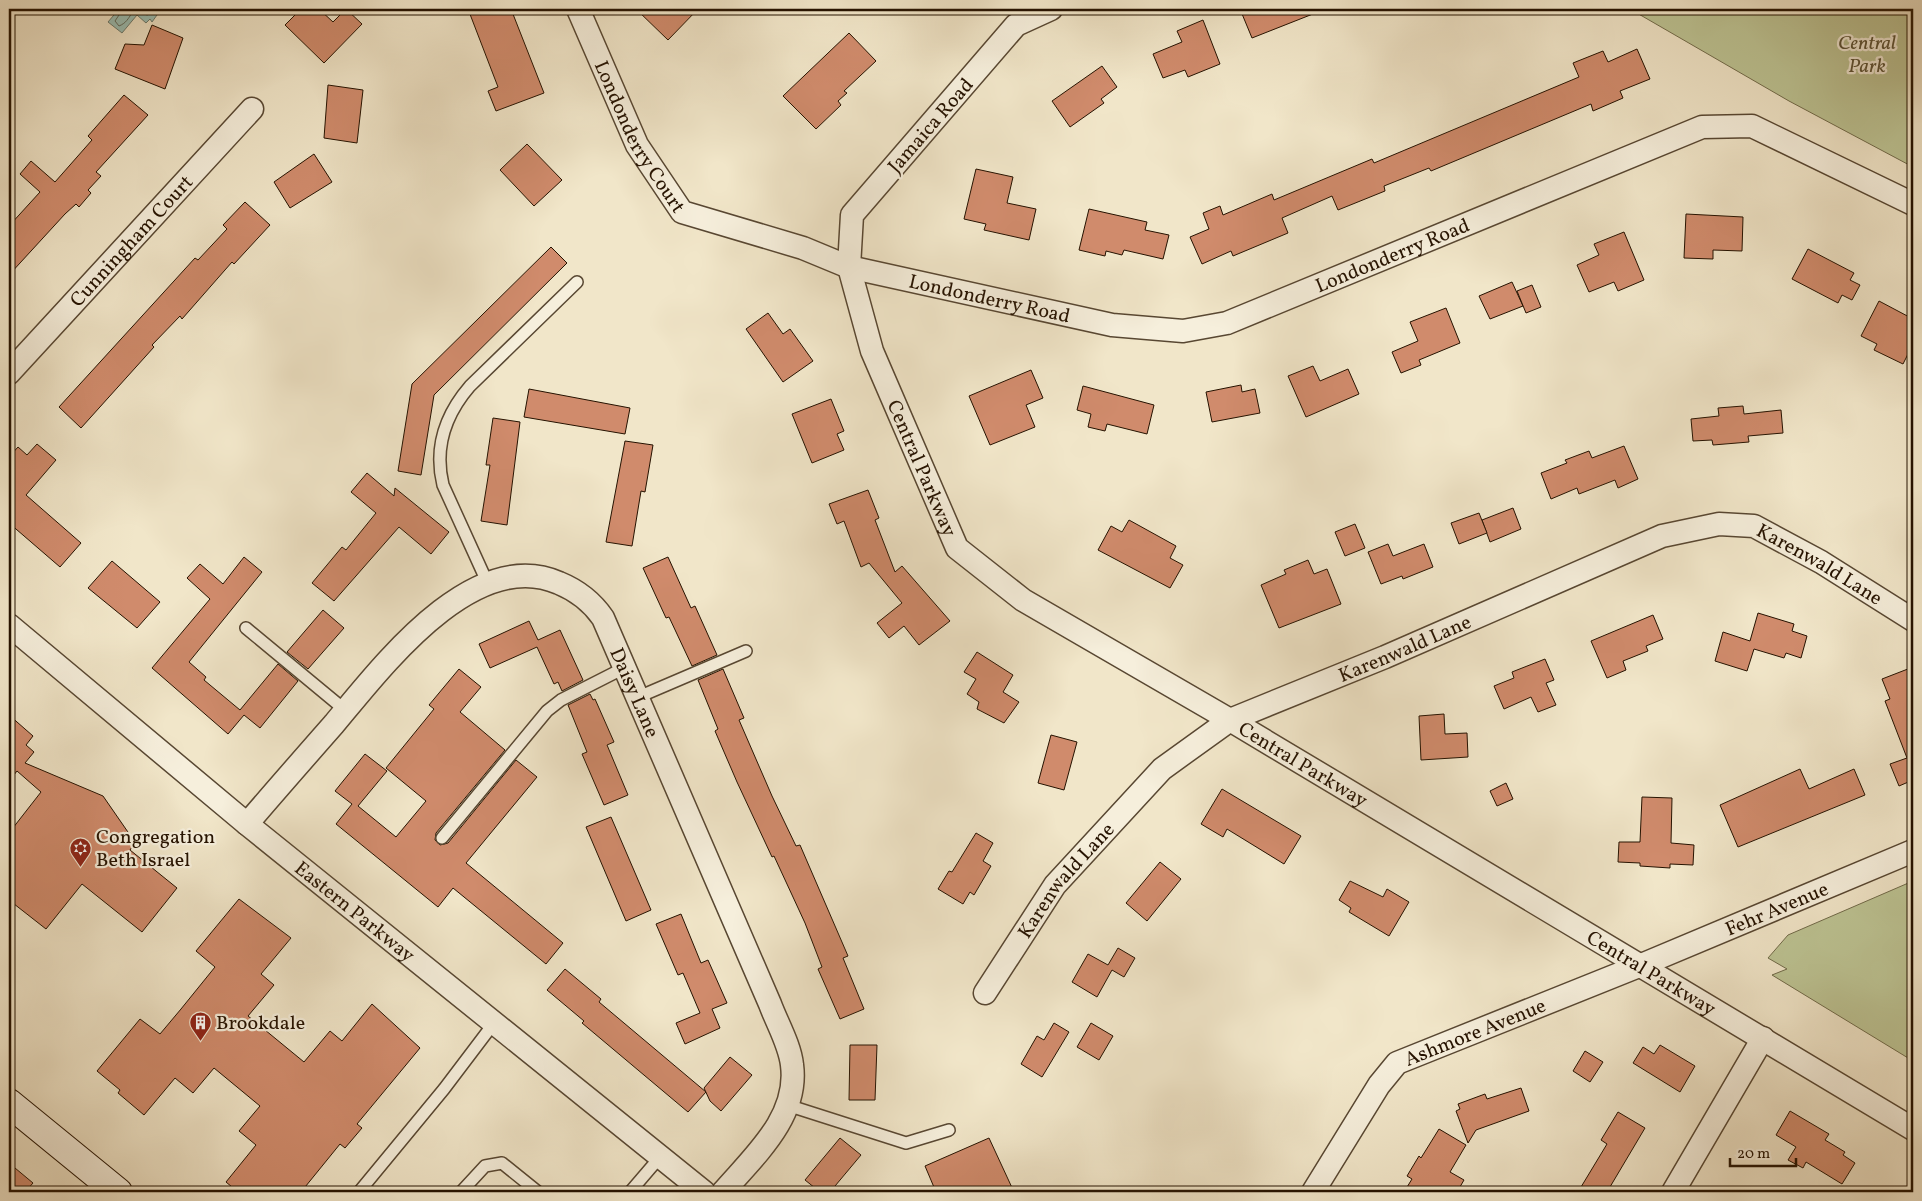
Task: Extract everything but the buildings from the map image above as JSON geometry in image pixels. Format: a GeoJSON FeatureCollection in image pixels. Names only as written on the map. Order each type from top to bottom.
{"type":"FeatureCollection","features":[{"type":"Feature","properties":{"kind":"main road"},"geometry":{"type":"LineString","coordinates":[[9,1103],[118,1192]]}},
{"type":"Feature","properties":{"kind":"street","name":"Londonderry Court"},"geometry":{"type":"LineString","coordinates":[[578,9],[637,145],[682,212],[803,248],[849,267]]}},
{"type":"Feature","properties":{"kind":"street","name":"Jamaica Road"},"geometry":{"type":"LineString","coordinates":[[849,267],[852,215],[1016,24],[1051,9]]}},
{"type":"Feature","properties":{"kind":"street","name":"Cunningham Court"},"geometry":{"type":"LineString","coordinates":[[9,373],[252,109]]}},
{"type":"Feature","properties":{"kind":"street","name":"Londonderry Road"},"geometry":{"type":"LineString","coordinates":[[849,267],[1112,325],[1183,331],[1227,323],[1702,127],[1731,125],[1752,126],[1913,204]]}},
{"type":"Feature","properties":{"kind":"street","name":"Central Parkway"},"geometry":{"type":"LineString","coordinates":[[849,267],[872,351],[957,548],[1023,600],[1230,720],[1913,1128]]}},
{"type":"Feature","properties":{"kind":"street","name":"Karenwald Lane"},"geometry":{"type":"LineString","coordinates":[[984,993],[1055,885],[1162,769],[1230,720],[1385,657],[1662,536],[1719,524],[1754,526],[1821,562],[1913,620]]}},
{"type":"Feature","properties":{"kind":"street","name":"Daisy Lane"},"geometry":{"type":"LineString","coordinates":[[247,824],[418,629],[454,601],[488,584],[528,576],[550,579],[572,588],[596,607],[603,618],[788,1050],[792,1064],[792,1082],[784,1116],[773,1133],[724,1192]]}},
{"type":"Feature","properties":{"kind":"street","name":"Eastern Parkway"},"geometry":{"type":"LineString","coordinates":[[9,625],[247,824],[704,1192]]}},
{"type":"Feature","properties":{"kind":"street","name":"Fehr Avenue"},"geometry":{"type":"LineString","coordinates":[[1639,966],[1913,851]]}},
{"type":"Feature","properties":{"kind":"street","name":"Ashmore Avenue"},"geometry":{"type":"LineString","coordinates":[[1313,1192],[1379,1085],[1397,1063],[1639,966]]}},
{"type":"Feature","properties":{"kind":"street"},"geometry":{"type":"LineString","coordinates":[[1673,1192],[1763,1038]]}},
{"type":"Feature","properties":{"kind":"lane"},"geometry":{"type":"LineString","coordinates":[[488,584],[443,485],[439,469],[447,424],[454,404],[470,386],[577,282]]}},
{"type":"Feature","properties":{"kind":"lane"},"geometry":{"type":"LineString","coordinates":[[246,628],[345,710]]}},
{"type":"Feature","properties":{"kind":"lane"},"geometry":{"type":"LineString","coordinates":[[636,698],[746,651]]}},
{"type":"Feature","properties":{"kind":"lane"},"geometry":{"type":"LineString","coordinates":[[442,838],[547,711],[561,700],[624,668]]}},
{"type":"Feature","properties":{"kind":"lane"},"geometry":{"type":"LineString","coordinates":[[359,1192],[444,1089],[494,1023]]}},
{"type":"Feature","properties":{"kind":"lane"},"geometry":{"type":"LineString","coordinates":[[787,1105],[906,1143],[949,1130]]}},
{"type":"Feature","properties":{"kind":"lane"},"geometry":{"type":"LineString","coordinates":[[630,1192],[660,1157]]}},
{"type":"Feature","properties":{"kind":"lane"},"geometry":{"type":"LineString","coordinates":[[461,1192],[485,1166],[502,1162],[538,1192]]}},
{"type":"Feature","properties":{"kind":"green space","name":"Central Park"},"geometry":{"type":"Polygon","coordinates":[[[1630,9],[1913,9],[1913,167],[1789,101],[1630,9]]]}},
{"type":"Feature","properties":{"kind":"green space"},"geometry":{"type":"Polygon","coordinates":[[[1913,881],[1913,1061],[1772,975],[1787,969],[1768,958],[1788,935],[1913,881]]]}},
{"type":"Feature","properties":{"kind":"water"},"geometry":{"type":"Polygon","coordinates":[[[119,9],[153,9],[157,15],[152,22],[150,19],[146,23],[137,15],[122,33],[108,22],[119,9]]]}},
{"type":"Feature","properties":{"kind":"place","name":"Congregation Beth Israel"},"geometry":{"type":"Point","coordinates":[80,867]}},
{"type":"Feature","properties":{"kind":"place","name":"Brookdale"},"geometry":{"type":"Point","coordinates":[200,1041]}}]}
